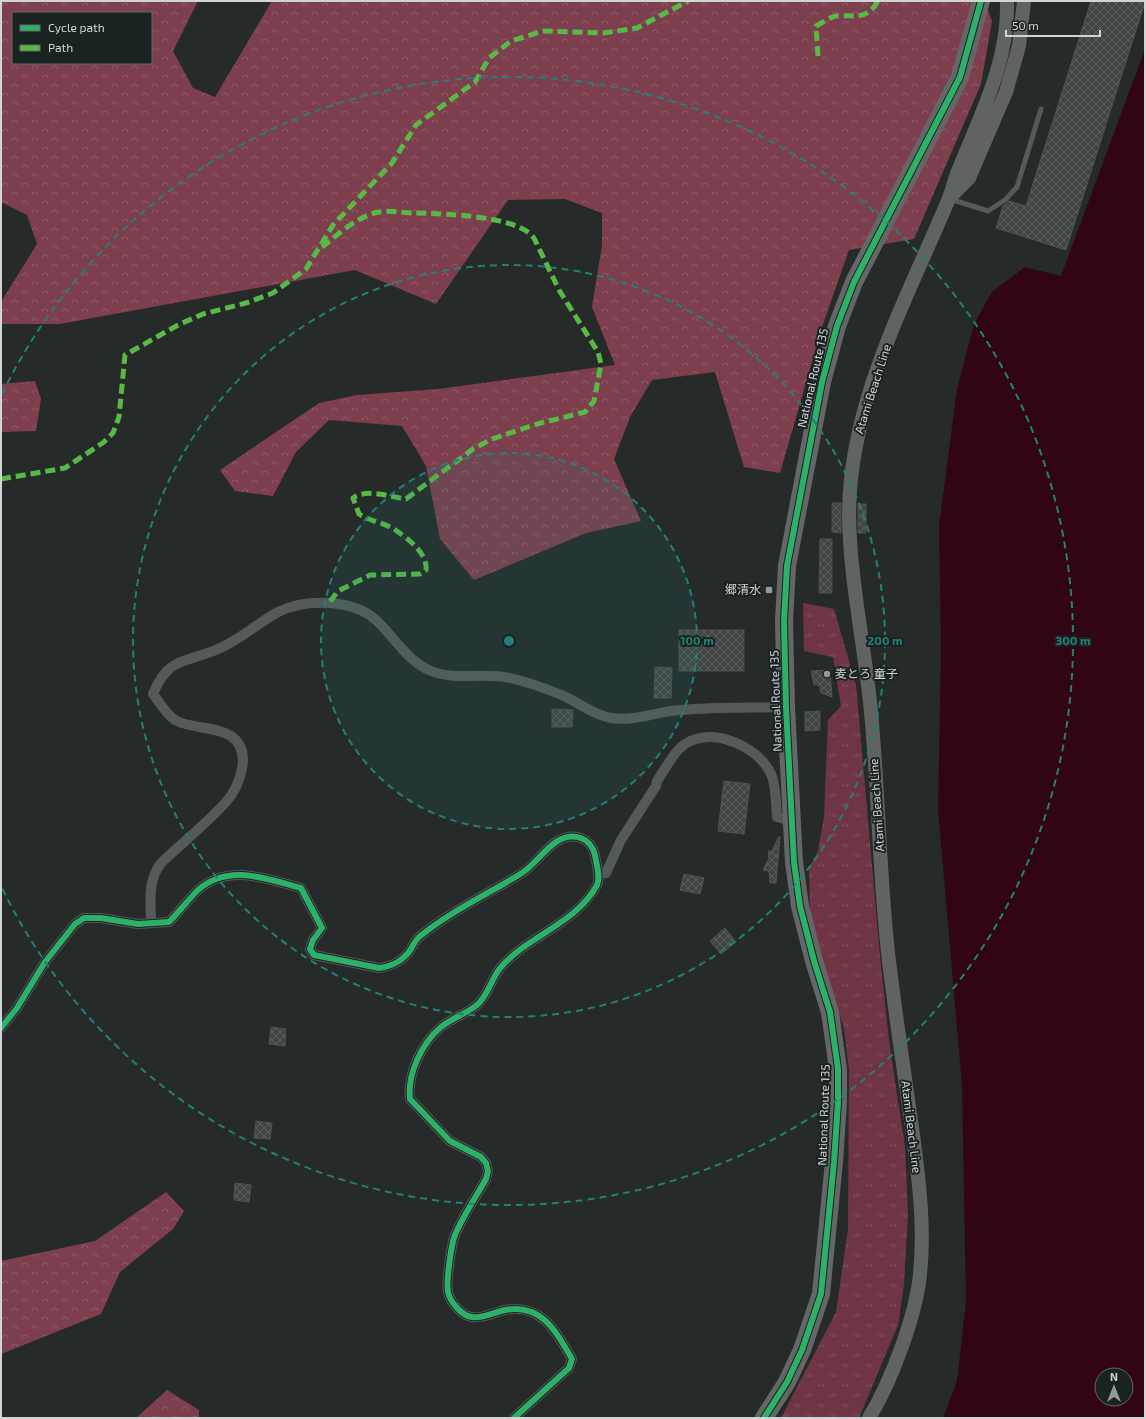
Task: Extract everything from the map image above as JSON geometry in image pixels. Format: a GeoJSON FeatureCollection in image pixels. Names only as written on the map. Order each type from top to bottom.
{"type":"FeatureCollection","features":[{"type":"Feature","properties":{"kind":"highway","name":"National Route 135"},"geometry":{"type":"LineString","coordinates":[[764,1418],[786,1382],[802,1350],[821,1294],[834,1170],[838,1102],[838,1069],[830,1012],[814,960],[800,906],[794,862],[786,706],[784,621],[787,566],[804,471],[836,326],[854,282],[960,77],[981,1]]}},
{"type":"Feature","properties":{"kind":"street","name":"Atami Beach Line"},"geometry":{"type":"LineString","coordinates":[[869,1418],[881,1398],[910,1321],[920,1275],[921,1215],[917,1164],[888,957],[871,713],[850,541],[849,491],[858,434],[864,409],[895,326],[949,198],[957,172],[983,113],[996,76],[1005,38],[1007,1]]}},
{"type":"Feature","properties":{"kind":"street","name":"Atami Beach Line"},"geometry":{"type":"LineString","coordinates":[[949,198],[969,178],[1006,92],[1019,46],[1024,1]]}},
{"type":"Feature","properties":{"kind":"street"},"geometry":{"type":"LineString","coordinates":[[151,923],[150,886],[154,873],[161,863],[226,801],[242,770],[243,757],[239,745],[231,736],[176,720],[167,713],[153,694],[159,679],[173,666],[192,657],[219,649],[279,611],[298,605],[329,603],[352,607],[368,614],[413,661],[430,671],[446,675],[494,676],[511,678],[563,696],[611,718],[626,718],[679,710],[786,706]]}},
{"type":"Feature","properties":{"kind":"street"},"geometry":{"type":"LineString","coordinates":[[598,874],[606,872],[621,840],[656,786],[657,781],[680,748],[697,739],[711,738],[731,740],[747,747],[757,755],[772,775],[777,817],[792,821]]}},
{"type":"Feature","properties":{"kind":"street"},"geometry":{"type":"LineString","coordinates":[[1,1028],[17,1008],[45,962],[75,924],[84,918],[101,918],[138,924],[169,922],[199,890],[209,883],[228,875],[251,875],[301,888],[322,928],[313,940],[310,950],[314,955],[379,968],[397,963],[407,955],[418,938],[450,916],[529,869],[557,840],[565,837],[577,837],[587,840],[594,850],[598,884],[571,916],[510,957],[500,968],[479,1004],[436,1032],[415,1062],[409,1092],[410,1099],[450,1141],[481,1157],[486,1163],[488,1171],[486,1179],[459,1226],[452,1245],[448,1293],[454,1305],[465,1315],[473,1318],[515,1309],[540,1316],[553,1326],[572,1359],[569,1368],[514,1418]]}},
{"type":"Feature","properties":{"kind":"lane"},"geometry":{"type":"LineString","coordinates":[[949,198],[988,211],[1005,200],[1017,187],[1041,109]]}},
{"type":"Feature","properties":{"kind":"green space"},"geometry":{"type":"Polygon","coordinates":[[[1,1],[198,1],[173,51],[193,88],[215,97],[272,1],[985,1],[992,21],[981,84],[914,239],[849,250],[822,327],[780,473],[744,467],[715,372],[652,380],[630,417],[614,459],[641,521],[586,533],[474,580],[440,539],[426,466],[402,426],[329,420],[296,452],[273,496],[235,491],[220,470],[319,403],[357,395],[438,389],[615,365],[592,307],[602,245],[602,213],[565,199],[508,200],[436,304],[355,270],[60,324],[1,324],[1,302],[37,244],[27,215],[1,202],[1,1]]]}},
{"type":"Feature","properties":{"kind":"green space"},"geometry":{"type":"Polygon","coordinates":[[[35,381],[41,399],[36,431],[1,432],[1,384],[35,381]]]}},
{"type":"Feature","properties":{"kind":"green space"},"geometry":{"type":"Polygon","coordinates":[[[803,603],[834,609],[856,685],[889,1041],[905,1147],[908,1214],[904,1284],[898,1325],[859,1418],[781,1418],[836,1312],[848,1229],[849,1070],[844,1028],[825,970],[810,914],[809,868],[818,851],[824,817],[828,720],[841,706],[833,657],[804,651],[803,603]]]}},
{"type":"Feature","properties":{"kind":"green space"},"geometry":{"type":"Polygon","coordinates":[[[166,1192],[184,1211],[173,1229],[120,1272],[101,1314],[1,1354],[1,1261],[95,1241],[166,1192]]]}},
{"type":"Feature","properties":{"kind":"green space"},"geometry":{"type":"Polygon","coordinates":[[[167,1390],[199,1410],[199,1418],[136,1418],[167,1390]]]}},
{"type":"Feature","properties":{"kind":"shaded area"},"geometry":{"type":"Polygon","coordinates":[[[1145,49],[1145,1418],[943,1418],[957,1381],[966,1301],[962,1085],[938,809],[941,650],[939,526],[957,389],[974,324],[992,292],[1025,267],[1061,276],[1145,49]]]}},
{"type":"Feature","properties":{"kind":"building"},"geometry":{"type":"Polygon","coordinates":[[[1091,1],[1145,2],[1066,250],[996,228],[1003,206],[1009,201],[1026,206],[1091,1]]]}},
{"type":"Feature","properties":{"kind":"building"},"geometry":{"type":"Polygon","coordinates":[[[832,503],[841,503],[841,533],[832,532],[832,503]]]}},
{"type":"Feature","properties":{"kind":"building"},"geometry":{"type":"Polygon","coordinates":[[[858,504],[866,504],[866,533],[858,533],[858,504]]]}},
{"type":"Feature","properties":{"kind":"building"},"geometry":{"type":"Polygon","coordinates":[[[820,539],[832,539],[832,593],[819,593],[820,539]]]}},
{"type":"Feature","properties":{"kind":"building"},"geometry":{"type":"Polygon","coordinates":[[[679,630],[744,630],[744,671],[679,671],[679,630]]]}},
{"type":"Feature","properties":{"kind":"building"},"geometry":{"type":"Polygon","coordinates":[[[655,667],[672,668],[671,698],[654,698],[655,667]]]}},
{"type":"Feature","properties":{"kind":"building"},"geometry":{"type":"Polygon","coordinates":[[[830,670],[832,697],[821,693],[819,685],[814,685],[811,671],[830,670]]]}},
{"type":"Feature","properties":{"kind":"building"},"geometry":{"type":"Polygon","coordinates":[[[552,709],[573,710],[572,727],[552,727],[552,709]]]}},
{"type":"Feature","properties":{"kind":"building"},"geometry":{"type":"Polygon","coordinates":[[[820,711],[820,730],[805,731],[805,712],[820,711]]]}},
{"type":"Feature","properties":{"kind":"building"},"geometry":{"type":"Polygon","coordinates":[[[724,781],[750,784],[744,834],[718,831],[724,781]]]}},
{"type":"Feature","properties":{"kind":"building"},"geometry":{"type":"Polygon","coordinates":[[[779,836],[776,883],[770,883],[769,871],[763,870],[769,858],[768,851],[772,851],[779,836]]]}},
{"type":"Feature","properties":{"kind":"building"},"geometry":{"type":"Polygon","coordinates":[[[684,874],[704,878],[700,894],[680,890],[684,874]]]}},
{"type":"Feature","properties":{"kind":"building"},"geometry":{"type":"Polygon","coordinates":[[[725,928],[736,942],[721,954],[710,941],[725,928]]]}},
{"type":"Feature","properties":{"kind":"building"},"geometry":{"type":"Polygon","coordinates":[[[271,1027],[286,1029],[285,1046],[269,1044],[271,1027]]]}},
{"type":"Feature","properties":{"kind":"building"},"geometry":{"type":"Polygon","coordinates":[[[256,1121],[272,1123],[270,1139],[254,1138],[256,1121]]]}},
{"type":"Feature","properties":{"kind":"building"},"geometry":{"type":"Polygon","coordinates":[[[235,1183],[251,1185],[249,1202],[234,1200],[235,1183]]]}},
{"type":"Feature","properties":{"kind":"marked path"},"geometry":{"type":"LineString","coordinates":[[1,479],[65,468],[104,442],[113,433],[119,417],[125,355],[178,325],[203,314],[246,303],[273,293],[306,269],[333,225],[392,163],[416,125],[475,82],[489,58],[511,41],[543,31],[603,33],[637,28],[688,1]]}},
{"type":"Feature","properties":{"kind":"marked path"},"geometry":{"type":"LineString","coordinates":[[818,56],[816,26],[836,16],[860,16],[874,8],[878,1]]}},
{"type":"Feature","properties":{"kind":"marked path"},"geometry":{"type":"LineString","coordinates":[[322,247],[356,221],[371,214],[383,211],[479,217],[496,220],[525,230],[534,238],[559,290],[598,352],[601,364],[594,401],[585,412],[537,424],[492,439],[473,449],[406,499],[372,493],[358,495],[353,498],[359,514],[394,529],[416,546],[424,558],[426,570],[420,574],[370,575],[338,591],[329,603]]}},
{"type":"Feature","properties":{"kind":"cycle path"},"geometry":{"type":"LineString","coordinates":[[764,1418],[787,1382],[802,1350],[821,1294],[834,1162],[838,1102],[838,1069],[830,1012],[814,961],[800,906],[794,862],[786,707],[784,621],[787,566],[822,382],[837,326],[854,282],[960,77],[981,1]]}},
{"type":"Feature","properties":{"kind":"cycle path"},"geometry":{"type":"LineString","coordinates":[[1,1028],[17,1008],[45,962],[75,924],[84,918],[101,918],[138,924],[169,922],[198,890],[210,882],[222,877],[235,875],[262,878],[301,888],[322,928],[313,940],[310,949],[314,955],[379,968],[389,966],[401,960],[419,937],[444,919],[522,873],[556,842],[563,838],[572,836],[586,841],[592,847],[594,852],[599,878],[597,885],[588,898],[565,920],[512,956],[498,971],[481,1001],[468,1011],[445,1024],[434,1034],[422,1050],[413,1069],[411,1079],[410,1099],[450,1141],[481,1157],[486,1163],[488,1171],[486,1179],[453,1240],[448,1280],[448,1292],[451,1300],[464,1314],[472,1317],[480,1317],[505,1310],[518,1309],[529,1311],[538,1315],[554,1330],[572,1359],[569,1368],[514,1418]]}},
{"type":"Feature","properties":{"kind":"place","name":"郷清水"},"geometry":{"type":"Point","coordinates":[769,590]}},
{"type":"Feature","properties":{"kind":"place","name":"麦とろ 童子"},"geometry":{"type":"Point","coordinates":[827,674]}}]}
